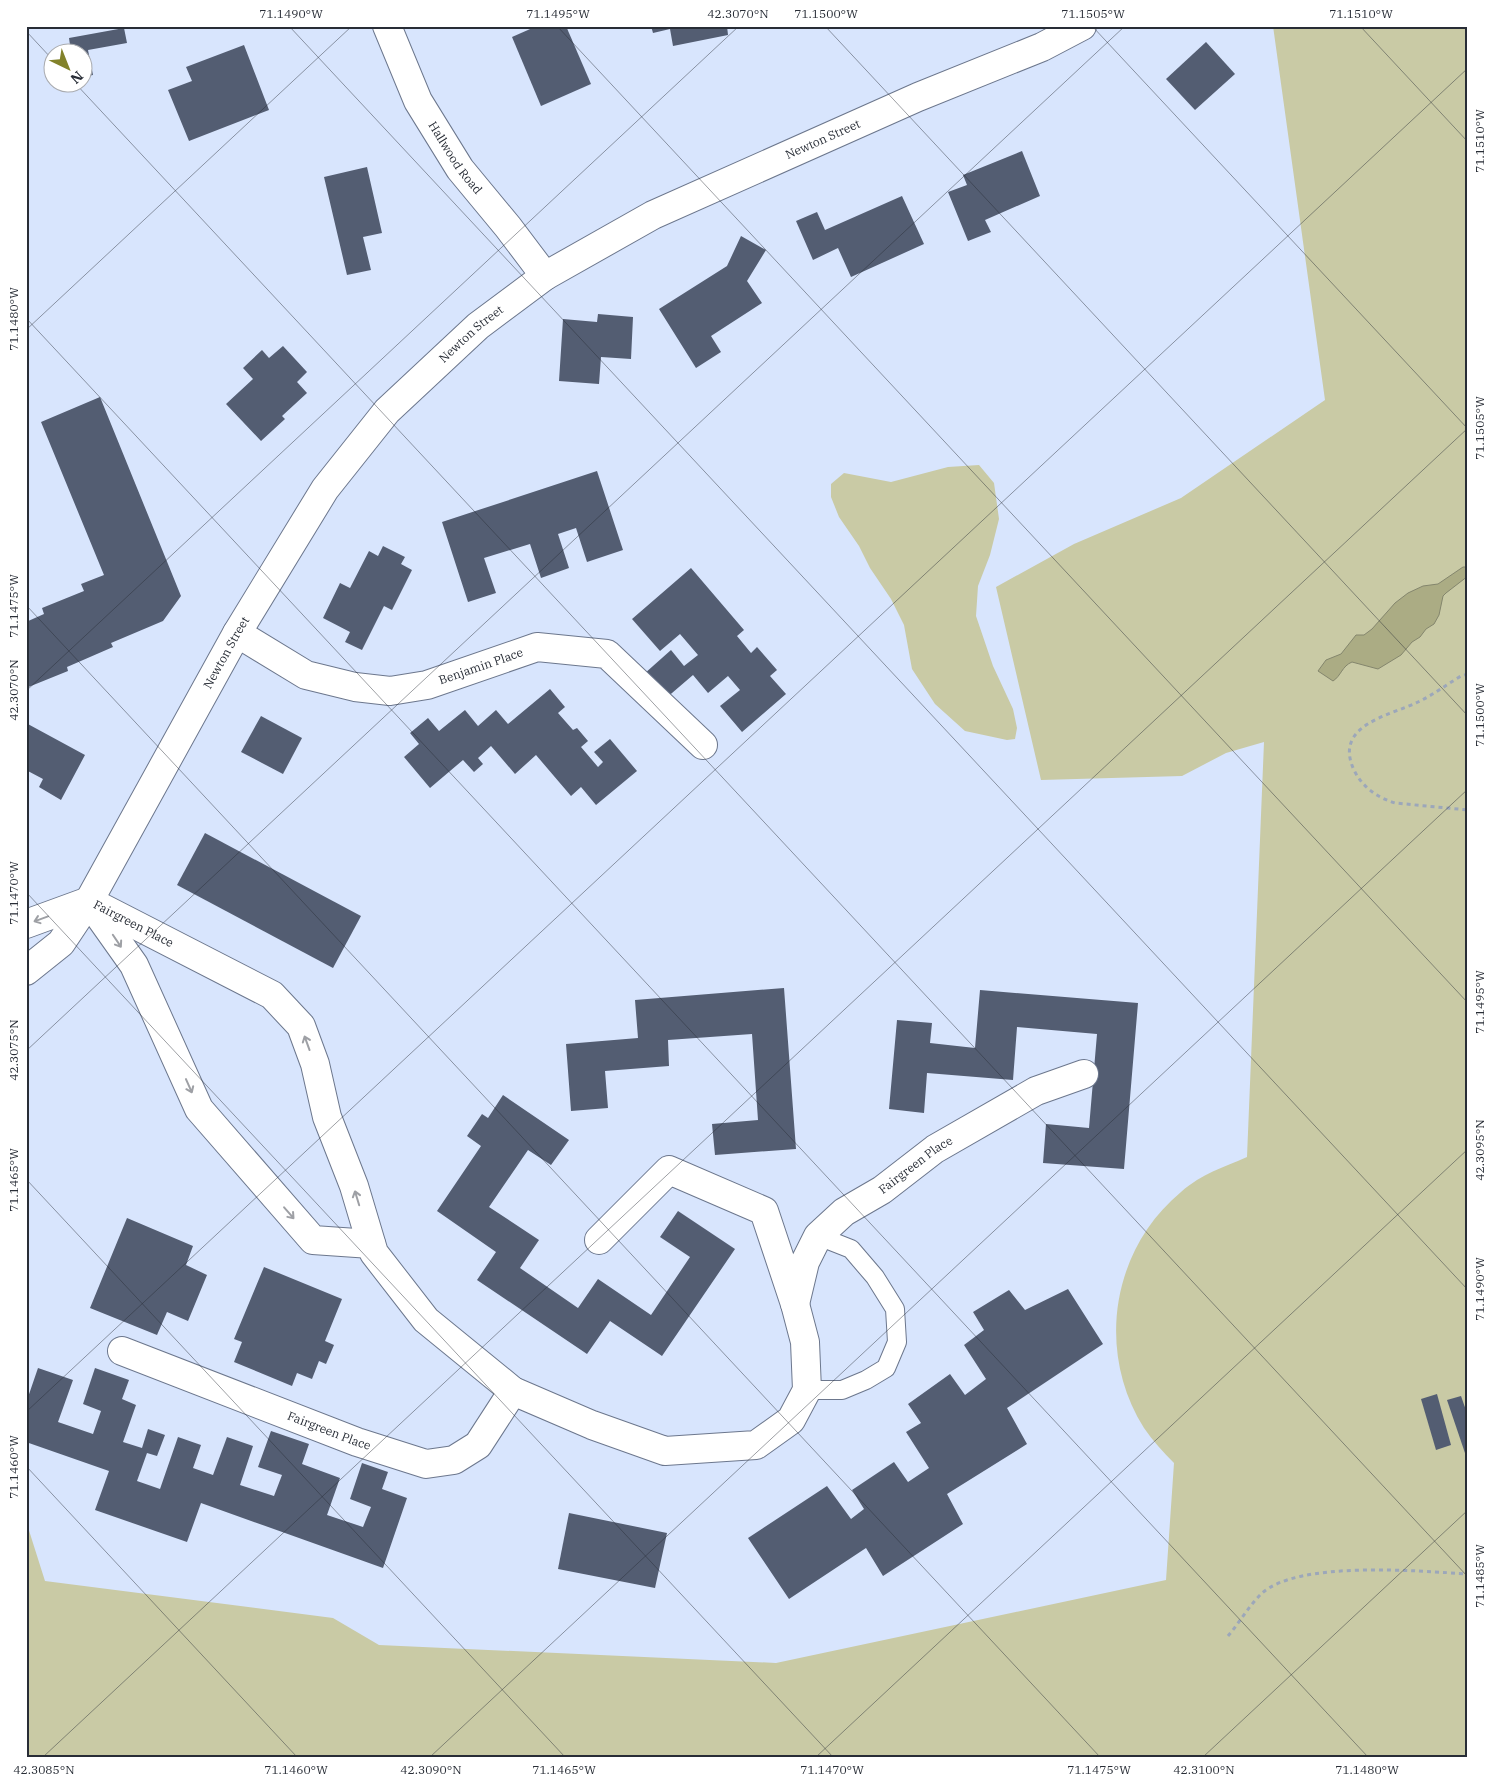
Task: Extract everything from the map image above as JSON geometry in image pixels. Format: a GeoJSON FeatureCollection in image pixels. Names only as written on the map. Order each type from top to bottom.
{"type":"FeatureCollection","features":[{"type":"Feature","properties":{"kind":"street","name":"Hallwood Road"},"geometry":{"type":"LineString","coordinates":[[387,26],[418,101],[460,169],[508,227],[545,276]]}},
{"type":"Feature","properties":{"kind":"street","name":"Newton Street"},"geometry":{"type":"LineString","coordinates":[[26,971],[61,943],[89,901],[237,633],[325,489],[387,411],[478,326],[545,276],[652,215],[918,97],[1042,47],[1082,26]]}},
{"type":"Feature","properties":{"kind":"street","name":"Benjamin Place"},"geometry":{"type":"LineString","coordinates":[[237,633],[306,675],[355,687],[390,691],[427,685],[537,647],[607,654],[703,745]]}},
{"type":"Feature","properties":{"kind":"street"},"geometry":{"type":"LineString","coordinates":[[26,924],[89,901]]}},
{"type":"Feature","properties":{"kind":"street","name":"Fairgreen Place"},"geometry":{"type":"LineString","coordinates":[[89,901],[134,965],[199,1109],[313,1240],[371,1244]]}},
{"type":"Feature","properties":{"kind":"street","name":"Fairgreen Place"},"geometry":{"type":"LineString","coordinates":[[89,901],[272,995],[301,1026],[315,1064],[327,1117],[354,1186],[374,1253],[426,1320],[513,1391],[592,1424],[665,1451],[756,1445],[791,1420],[807,1390],[805,1342],[795,1304],[764,1211],[669,1170],[599,1240]]}},
{"type":"Feature","properties":{"kind":"street","name":"Fairgreen Place"},"geometry":{"type":"LineString","coordinates":[[795,1304],[805,1262],[818,1236],[844,1212],[882,1190],[935,1149],[1036,1091],[1084,1074]]}},
{"type":"Feature","properties":{"kind":"street","name":"Fairgreen Place"},"geometry":{"type":"LineString","coordinates":[[122,1351],[357,1442],[426,1464],[454,1460],[478,1445],[513,1391]]}},
{"type":"Feature","properties":{"kind":"lane"},"geometry":{"type":"LineString","coordinates":[[807,1390],[842,1390],[866,1380],[886,1368],[897,1342],[896,1309],[876,1278],[851,1249],[818,1236]]}},
{"type":"Feature","properties":{"kind":"path"},"geometry":{"type":"LineString","coordinates":[[1468,674],[1461,676],[1416,703],[1387,714],[1359,730],[1353,738],[1350,754],[1351,763],[1361,781],[1384,800],[1395,803],[1468,810]]}},
{"type":"Feature","properties":{"kind":"path"},"geometry":{"type":"LineString","coordinates":[[1228,1636],[1262,1594],[1289,1578],[1329,1571],[1423,1571],[1468,1574]]}},
{"type":"Feature","properties":{"kind":"shaded area"},"geometry":{"type":"Polygon","coordinates":[[[1273,26],[1468,26],[1468,1757],[26,1757],[26,1521],[45,1581],[333,1618],[379,1645],[776,1663],[1166,1580],[1174,1463],[1144,1428],[1129,1398],[1120,1367],[1116,1335],[1118,1303],[1126,1272],[1139,1243],[1157,1216],[1189,1185],[1247,1157],[1264,742],[1226,753],[1182,776],[1041,780],[996,587],[1074,544],[1181,498],[1325,400],[1273,26]]]}},
{"type":"Feature","properties":{"kind":"shaded area"},"geometry":{"type":"Polygon","coordinates":[[[979,465],[994,483],[999,519],[990,555],[978,586],[976,616],[993,666],[1013,709],[1017,728],[1015,739],[1007,740],[965,731],[935,704],[912,669],[904,625],[891,599],[839,517],[831,497],[831,484],[844,473],[891,482],[948,467],[979,465]]]}},
{"type":"Feature","properties":{"kind":"shaded area"},"geometry":{"type":"Polygon","coordinates":[[[1463,567],[1468,567],[1468,576],[1443,596],[1439,615],[1434,624],[1412,642],[1401,655],[1378,669],[1352,662],[1333,681],[1318,671],[1326,660],[1341,654],[1356,635],[1364,635],[1372,629],[1395,603],[1408,593],[1423,586],[1438,584],[1463,567]]]}},
{"type":"Feature","properties":{"kind":"building"},"geometry":{"type":"Polygon","coordinates":[[[537,26],[566,26],[591,84],[541,106],[512,37],[537,26]]]}},
{"type":"Feature","properties":{"kind":"building"},"geometry":{"type":"Polygon","coordinates":[[[651,26],[727,26],[728,35],[673,46],[670,29],[653,33],[651,26]]]}},
{"type":"Feature","properties":{"kind":"building"},"geometry":{"type":"Polygon","coordinates":[[[124,28],[127,43],[92,49],[92,42],[70,42],[69,38],[124,28]]]}},
{"type":"Feature","properties":{"kind":"building"},"geometry":{"type":"Polygon","coordinates":[[[1206,42],[1235,74],[1195,110],[1166,79],[1206,42]]]}},
{"type":"Feature","properties":{"kind":"building"},"geometry":{"type":"Polygon","coordinates":[[[244,45],[269,110],[189,141],[168,90],[192,81],[186,67],[244,45]]]}},
{"type":"Feature","properties":{"kind":"building"},"geometry":{"type":"Polygon","coordinates":[[[1022,151],[1040,196],[985,220],[991,232],[968,241],[948,192],[967,185],[963,175],[1022,151]]]}},
{"type":"Feature","properties":{"kind":"building"},"geometry":{"type":"Polygon","coordinates":[[[367,167],[382,233],[363,237],[371,270],[347,275],[324,177],[367,167]]]}},
{"type":"Feature","properties":{"kind":"building"},"geometry":{"type":"Polygon","coordinates":[[[902,196],[924,244],[851,277],[838,248],[813,260],[796,221],[817,212],[825,230],[902,196]]]}},
{"type":"Feature","properties":{"kind":"building"},"geometry":{"type":"Polygon","coordinates":[[[741,236],[766,250],[747,281],[762,303],[711,336],[721,352],[696,368],[659,309],[727,266],[741,236]]]}},
{"type":"Feature","properties":{"kind":"building"},"geometry":{"type":"Polygon","coordinates":[[[598,314],[633,317],[631,359],[601,357],[599,384],[559,381],[563,319],[597,322],[598,314]]]}},
{"type":"Feature","properties":{"kind":"building"},"geometry":{"type":"Polygon","coordinates":[[[283,346],[307,372],[297,382],[307,393],[282,416],[285,419],[261,441],[226,404],[253,379],[243,368],[262,350],[269,358],[283,346]]]}},
{"type":"Feature","properties":{"kind":"building"},"geometry":{"type":"Polygon","coordinates":[[[100,397],[181,596],[163,621],[111,643],[113,647],[67,667],[68,671],[26,688],[26,622],[44,614],[42,608],[84,591],[81,584],[104,575],[41,422],[100,397]]]}},
{"type":"Feature","properties":{"kind":"building"},"geometry":{"type":"Polygon","coordinates":[[[597,471],[623,550],[587,562],[576,528],[558,534],[569,568],[541,578],[530,544],[484,558],[496,593],[468,602],[442,522],[597,471]]]}},
{"type":"Feature","properties":{"kind":"building"},"geometry":{"type":"Polygon","coordinates":[[[383,546],[405,557],[401,564],[412,570],[392,610],[384,606],[362,650],[345,642],[350,632],[323,618],[340,583],[350,588],[369,551],[378,556],[383,546]]]}},
{"type":"Feature","properties":{"kind":"building"},"geometry":{"type":"Polygon","coordinates":[[[691,568],[744,630],[737,636],[751,653],[757,647],[777,670],[770,676],[786,694],[742,732],[720,706],[740,690],[728,676],[708,693],[693,675],[665,699],[644,674],[671,650],[684,666],[698,655],[680,634],[660,651],[632,619],[691,568]]]}},
{"type":"Feature","properties":{"kind":"building"},"geometry":{"type":"Polygon","coordinates":[[[550,689],[565,707],[558,713],[573,730],[577,728],[588,741],[581,747],[598,767],[603,762],[594,752],[610,739],[637,771],[596,805],[581,787],[571,796],[536,755],[515,774],[491,746],[478,758],[483,764],[474,772],[463,760],[430,788],[404,757],[419,744],[410,733],[428,718],[439,731],[465,710],[478,726],[496,710],[508,724],[550,689]]]}},
{"type":"Feature","properties":{"kind":"building"},"geometry":{"type":"Polygon","coordinates":[[[261,716],[302,738],[283,774],[241,752],[261,716]]]}},
{"type":"Feature","properties":{"kind":"building"},"geometry":{"type":"Polygon","coordinates":[[[26,723],[85,755],[61,800],[39,787],[43,779],[26,770],[26,723]]]}},
{"type":"Feature","properties":{"kind":"building"},"geometry":{"type":"Polygon","coordinates":[[[205,833],[361,916],[333,968],[177,885],[205,833]]]}},
{"type":"Feature","properties":{"kind":"building"},"geometry":{"type":"Polygon","coordinates":[[[784,988],[796,1149],[715,1155],[712,1124],[758,1120],[752,1034],[668,1040],[669,1066],[605,1071],[608,1108],[571,1111],[566,1044],[638,1038],[635,1000],[784,988]]]}},
{"type":"Feature","properties":{"kind":"building"},"geometry":{"type":"Polygon","coordinates":[[[980,990],[1138,1003],[1124,1169],[1043,1163],[1046,1124],[1089,1128],[1097,1034],[1017,1027],[1013,1080],[927,1073],[924,1113],[889,1109],[897,1020],[932,1023],[930,1043],[975,1048],[980,990]]]}},
{"type":"Feature","properties":{"kind":"building"},"geometry":{"type":"Polygon","coordinates":[[[503,1095],[569,1140],[551,1165],[528,1150],[489,1207],[539,1240],[520,1268],[578,1308],[598,1279],[651,1315],[690,1257],[660,1237],[678,1211],[735,1249],[662,1356],[610,1321],[587,1354],[477,1280],[496,1252],[437,1211],[481,1146],[467,1136],[482,1114],[488,1118],[503,1095]]]}},
{"type":"Feature","properties":{"kind":"building"},"geometry":{"type":"Polygon","coordinates":[[[127,1218],[193,1246],[186,1265],[207,1275],[188,1321],[167,1312],[157,1335],[90,1308],[127,1218]]]}},
{"type":"Feature","properties":{"kind":"building"},"geometry":{"type":"Polygon","coordinates":[[[264,1267],[342,1299],[325,1341],[334,1345],[326,1364],[319,1361],[312,1379],[297,1373],[292,1386],[234,1362],[242,1342],[234,1339],[264,1267]]]}},
{"type":"Feature","properties":{"kind":"building"},"geometry":{"type":"Polygon","coordinates":[[[1068,1289],[1103,1344],[1007,1408],[1027,1444],[947,1494],[963,1524],[883,1576],[866,1548],[789,1599],[748,1538],[827,1486],[851,1519],[864,1509],[852,1490],[894,1462],[908,1482],[929,1468],[906,1432],[921,1423],[908,1404],[950,1374],[965,1395],[986,1379],[964,1345],[984,1330],[973,1312],[1009,1290],[1025,1310],[1068,1289]]]}},
{"type":"Feature","properties":{"kind":"building"},"geometry":{"type":"Polygon","coordinates":[[[38,1368],[73,1380],[58,1422],[93,1434],[101,1411],[83,1404],[95,1368],[129,1380],[122,1399],[136,1405],[123,1442],[142,1448],[148,1429],[165,1435],[157,1456],[147,1453],[137,1481],[160,1489],[178,1437],[201,1445],[193,1468],[213,1475],[227,1437],[253,1446],[240,1485],[274,1496],[282,1475],[258,1467],[271,1431],[309,1444],[302,1464],[340,1478],[327,1515],[363,1527],[371,1507],[350,1499],[362,1463],[388,1472],[382,1489],[407,1498],[383,1568],[201,1503],[187,1542],[95,1510],[109,1471],[26,1442],[26,1403],[38,1368]]]}},
{"type":"Feature","properties":{"kind":"building"},"geometry":{"type":"Polygon","coordinates":[[[1437,1394],[1451,1445],[1436,1450],[1421,1399],[1437,1394]]]}},
{"type":"Feature","properties":{"kind":"building"},"geometry":{"type":"Polygon","coordinates":[[[1461,1396],[1468,1416],[1468,1455],[1466,1456],[1447,1400],[1461,1396]]]}},
{"type":"Feature","properties":{"kind":"building"},"geometry":{"type":"Polygon","coordinates":[[[569,1513],[667,1533],[655,1588],[558,1569],[569,1513]]]}}]}
